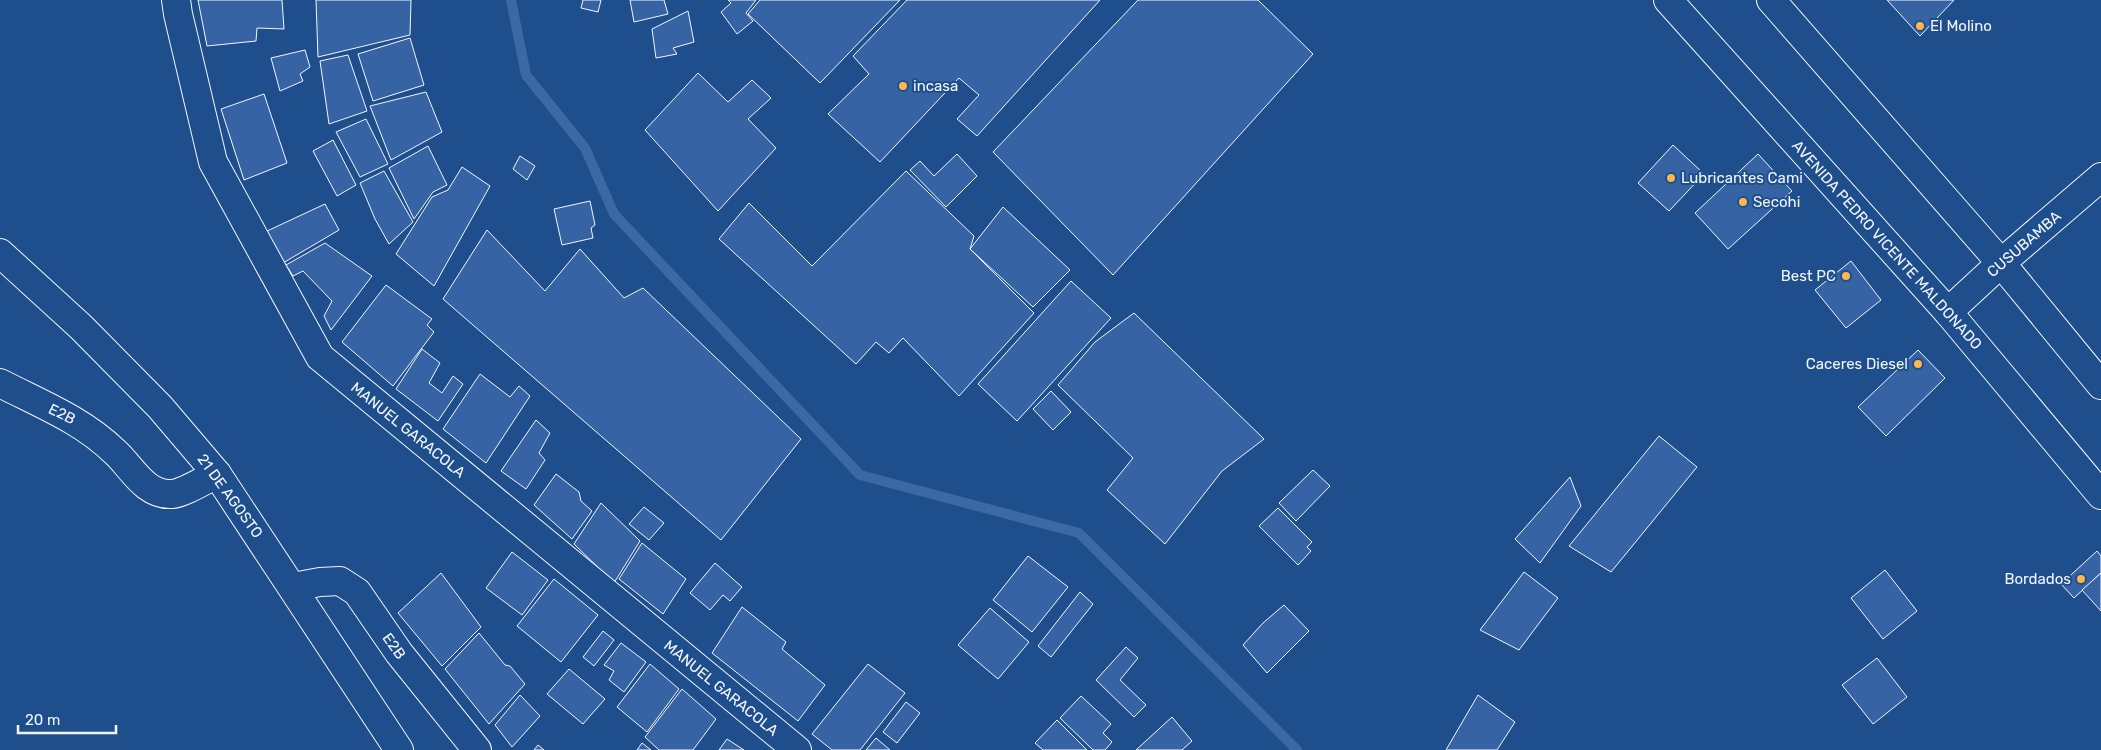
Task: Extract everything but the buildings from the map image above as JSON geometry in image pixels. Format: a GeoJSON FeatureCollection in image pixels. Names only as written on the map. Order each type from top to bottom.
{"type":"FeatureCollection","features":[{"type":"Feature","properties":{"kind":"street","name":"MANUEL GARACOLA"},"geometry":{"type":"LineString","coordinates":[[176,0],[213,162],[320,357],[797,750]]}},
{"type":"Feature","properties":{"kind":"street","name":"AVENIDA PEDRO VICENTE MALDONADO"},"geometry":{"type":"LineString","coordinates":[[1668,0],[1948,312],[2101,495]]}},
{"type":"Feature","properties":{"kind":"street"},"geometry":{"type":"LineString","coordinates":[[1771,0],[2001,263],[2101,386]]}},
{"type":"Feature","properties":{"kind":"street","name":"CUSUBAMBA"},"geometry":{"type":"LineString","coordinates":[[1948,312],[2001,263],[2101,177]]}},
{"type":"Feature","properties":{"kind":"street","name":"21 DE AGOSTO"},"geometry":{"type":"LineString","coordinates":[[0,253],[81,327],[146,393],[217,474],[399,750]]}},
{"type":"Feature","properties":{"kind":"street","name":"E2B"},"geometry":{"type":"LineString","coordinates":[[0,383],[82,424],[117,453],[134,475],[154,490],[172,494],[217,474]]}},
{"type":"Feature","properties":{"kind":"street","name":"E2B"},"geometry":{"type":"LineString","coordinates":[[293,587],[320,582],[340,581],[357,592],[399,653],[477,750]]}},
{"type":"Feature","properties":{"kind":"waterway"},"geometry":{"type":"LineString","coordinates":[[511,0],[526,75],[585,148],[614,214],[860,475],[1079,533],[1297,750]]}},
{"type":"Feature","properties":{"kind":"place","name":"El Molino"},"geometry":{"type":"Point","coordinates":[1920,26]}},
{"type":"Feature","properties":{"kind":"place","name":"incasa"},"geometry":{"type":"Point","coordinates":[903,86]}},
{"type":"Feature","properties":{"kind":"place","name":"Lubricantes Cami"},"geometry":{"type":"Point","coordinates":[1671,178]}},
{"type":"Feature","properties":{"kind":"place","name":"Secohi"},"geometry":{"type":"Point","coordinates":[1743,202]}},
{"type":"Feature","properties":{"kind":"place","name":"Best PC"},"geometry":{"type":"Point","coordinates":[1846,276]}},
{"type":"Feature","properties":{"kind":"place","name":"Caceres Diesel"},"geometry":{"type":"Point","coordinates":[1918,364]}},
{"type":"Feature","properties":{"kind":"place","name":"Bordados"},"geometry":{"type":"Point","coordinates":[2081,579]}}]}
